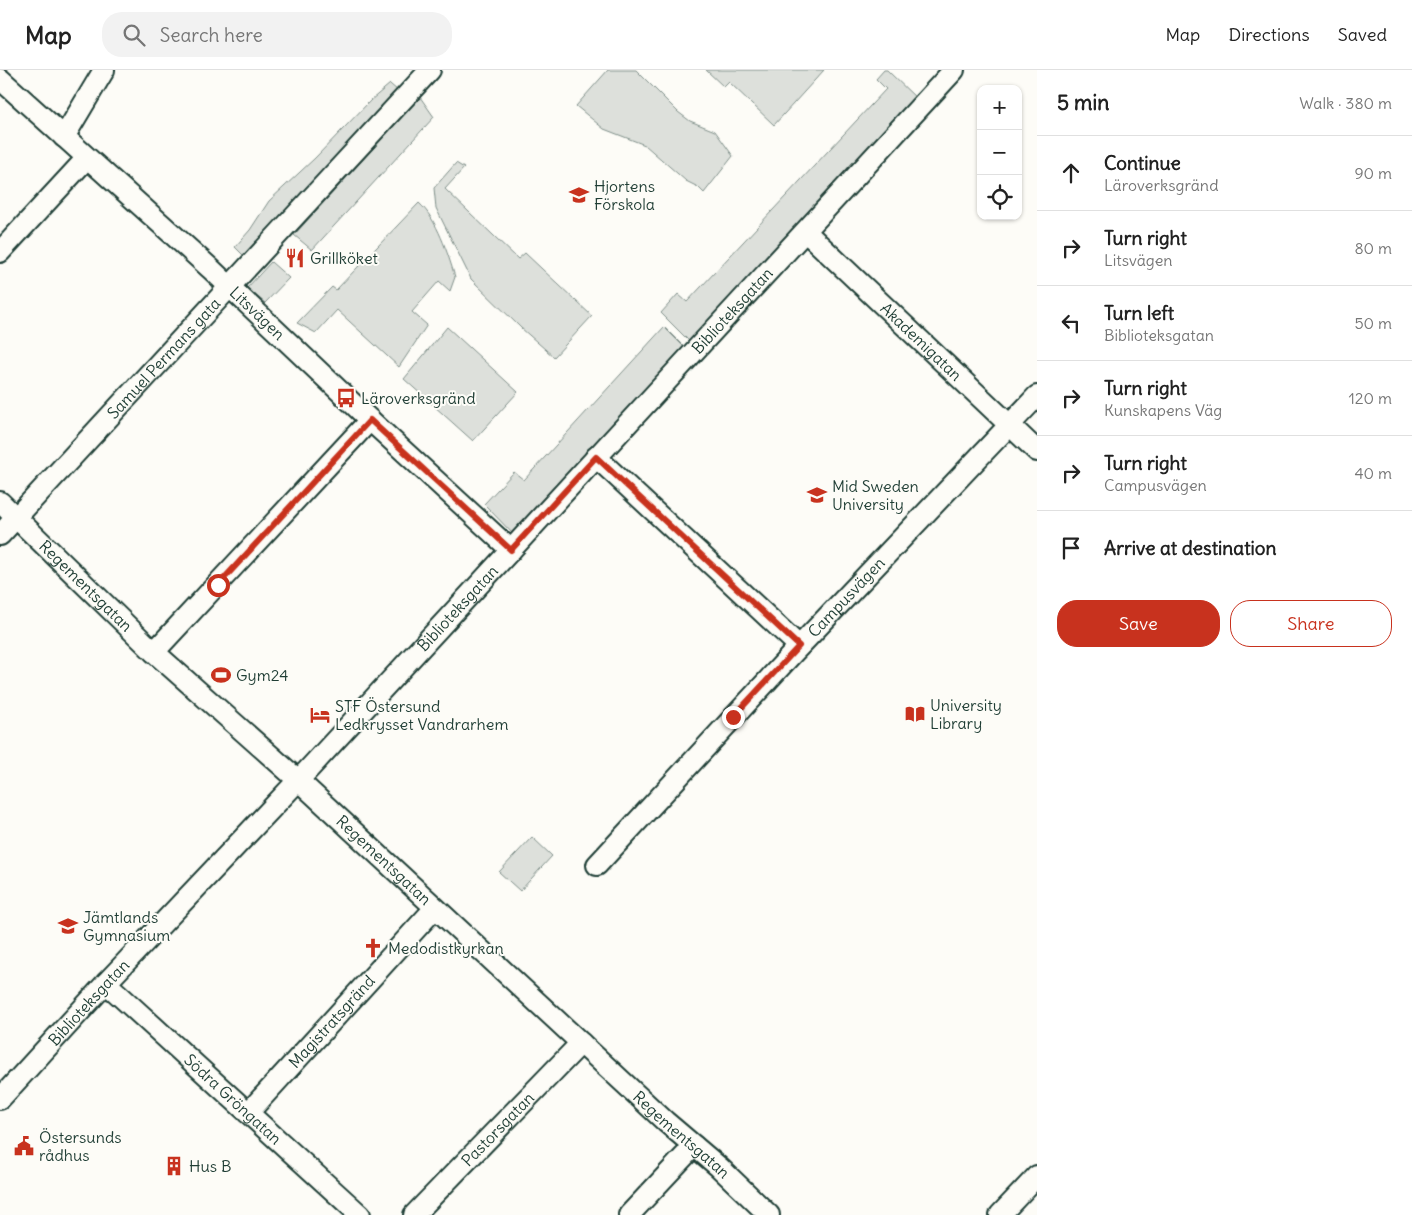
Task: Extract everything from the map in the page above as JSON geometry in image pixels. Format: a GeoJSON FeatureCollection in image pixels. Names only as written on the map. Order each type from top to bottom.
{"type":"FeatureCollection","features":[{"type":"Feature","properties":{"kind":"street"},"geometry":{"type":"LineString","coordinates":[[64,137],[104,70]]}},
{"type":"Feature","properties":{"kind":"street","name":"Biblioteksgatan"},"geometry":{"type":"LineString","coordinates":[[0,1099],[106,983],[298,780],[954,70]]}},
{"type":"Feature","properties":{"kind":"street","name":"Samuel Permans gata"},"geometry":{"type":"LineString","coordinates":[[0,535],[230,287],[418,74]]}},
{"type":"Feature","properties":{"kind":"street","name":"Litsvägen"},"geometry":{"type":"LineString","coordinates":[[0,80],[230,287],[511,550]]}},
{"type":"Feature","properties":{"kind":"street"},"geometry":{"type":"LineString","coordinates":[[0,252],[86,158]]}},
{"type":"Feature","properties":{"kind":"street","name":"Akademigatan"},"geometry":{"type":"LineString","coordinates":[[806,232],[1037,452]]}},
{"type":"Feature","properties":{"kind":"street","name":"Campusvägen"},"geometry":{"type":"LineString","coordinates":[[597,865],[799,646],[1037,396]]}},
{"type":"Feature","properties":{"kind":"street"},"geometry":{"type":"LineString","coordinates":[[154,652],[370,420]]}},
{"type":"Feature","properties":{"kind":"street"},"geometry":{"type":"LineString","coordinates":[[596,457],[799,646]]}},
{"type":"Feature","properties":{"kind":"street","name":"Regementsgatan"},"geometry":{"type":"LineString","coordinates":[[0,502],[154,652],[298,780],[666,1122],[719,1167],[769,1215]]}},
{"type":"Feature","properties":{"kind":"street","name":"Magistratsgränd"},"geometry":{"type":"LineString","coordinates":[[248,1113],[435,908]]}},
{"type":"Feature","properties":{"kind":"street","name":"Södra Gröngatan"},"geometry":{"type":"LineString","coordinates":[[106,983],[360,1215]]}},
{"type":"Feature","properties":{"kind":"street","name":"Pastorsgatan"},"geometry":{"type":"LineString","coordinates":[[414,1215],[581,1043]]}},
{"type":"Feature","properties":{"kind":"street"},"geometry":{"type":"LineString","coordinates":[[629,1215],[694,1146]]}},
{"type":"Feature","properties":{"kind":"street"},"geometry":{"type":"LineString","coordinates":[[1000,1215],[1037,1176]]}},
{"type":"Feature","properties":{"kind":"shaded area"},"geometry":{"type":"Polygon","coordinates":[[[608,70],[636,70],[678,112],[690,121],[715,131],[733,156],[704,193],[698,187],[686,181],[645,145],[604,129],[576,106],[608,70]]]}},
{"type":"Feature","properties":{"kind":"shaded area"},"geometry":{"type":"Polygon","coordinates":[[[706,70],[824,70],[774,125],[729,82],[724,87],[706,70]]]}},
{"type":"Feature","properties":{"kind":"shaded area"},"geometry":{"type":"Polygon","coordinates":[[[884,70],[887,70],[920,102],[691,343],[661,313],[678,294],[687,302],[886,89],[876,79],[884,70]]]}},
{"type":"Feature","properties":{"kind":"shaded area"},"geometry":{"type":"Polygon","coordinates":[[[390,84],[398,91],[244,256],[235,247],[250,230],[269,201],[315,158],[371,100],[390,84]]]}},
{"type":"Feature","properties":{"kind":"shaded area"},"geometry":{"type":"Polygon","coordinates":[[[420,97],[434,117],[312,250],[294,235],[420,97]]]}},
{"type":"Feature","properties":{"kind":"shaded area"},"geometry":{"type":"Polygon","coordinates":[[[456,163],[464,168],[445,189],[518,259],[525,253],[592,316],[554,357],[471,279],[436,208],[434,188],[456,163]]]}},
{"type":"Feature","properties":{"kind":"shaded area"},"geometry":{"type":"Polygon","coordinates":[[[419,203],[436,227],[455,277],[450,291],[439,281],[412,312],[427,325],[399,367],[337,310],[316,333],[297,323],[332,287],[336,290],[419,203]]]}},
{"type":"Feature","properties":{"kind":"shaded area"},"geometry":{"type":"Polygon","coordinates":[[[271,262],[289,278],[265,303],[247,288],[271,262]]]}},
{"type":"Feature","properties":{"kind":"shaded area"},"geometry":{"type":"Polygon","coordinates":[[[447,327],[518,392],[473,441],[404,379],[447,327]]]}},
{"type":"Feature","properties":{"kind":"shaded area"},"geometry":{"type":"Polygon","coordinates":[[[664,327],[685,348],[515,536],[484,504],[514,472],[524,480],[664,327]]]}},
{"type":"Feature","properties":{"kind":"shaded area"},"geometry":{"type":"Polygon","coordinates":[[[532,837],[552,856],[520,891],[499,872],[532,837]]]}},
{"type":"Feature","properties":{"kind":"place","name":"Hjortens Förskola"},"geometry":{"type":"Point","coordinates":[579,195]}},
{"type":"Feature","properties":{"kind":"place","name":"Grillköket"},"geometry":{"type":"Point","coordinates":[295,258]}},
{"type":"Feature","properties":{"kind":"place","name":"Läroverksgränd"},"geometry":{"type":"Point","coordinates":[346,398]}},
{"type":"Feature","properties":{"kind":"place","name":"Mid Sweden University"},"geometry":{"type":"Point","coordinates":[817,495]}},
{"type":"Feature","properties":{"kind":"place","name":"Gym24"},"geometry":{"type":"Point","coordinates":[221,675]}},
{"type":"Feature","properties":{"kind":"place","name":"University Library"},"geometry":{"type":"Point","coordinates":[915,714]}},
{"type":"Feature","properties":{"kind":"place","name":"STF Östersund Ledkrysset Vandrarhem"},"geometry":{"type":"Point","coordinates":[320,715]}},
{"type":"Feature","properties":{"kind":"place","name":"Jämtlands Gymnasium"},"geometry":{"type":"Point","coordinates":[68,926]}},
{"type":"Feature","properties":{"kind":"place","name":"Medodistkyrkan"},"geometry":{"type":"Point","coordinates":[373,948]}},
{"type":"Feature","properties":{"kind":"place","name":"Östersunds rådhus"},"geometry":{"type":"Point","coordinates":[24,1146]}},
{"type":"Feature","properties":{"kind":"place","name":"Hus B"},"geometry":{"type":"Point","coordinates":[174,1166]}},
{"type":"Feature","properties":{"kind":"route"},"geometry":{"type":"LineString","coordinates":[[218,585],[370,420],[511,550],[596,457],[799,646],[733,717]]}}]}
